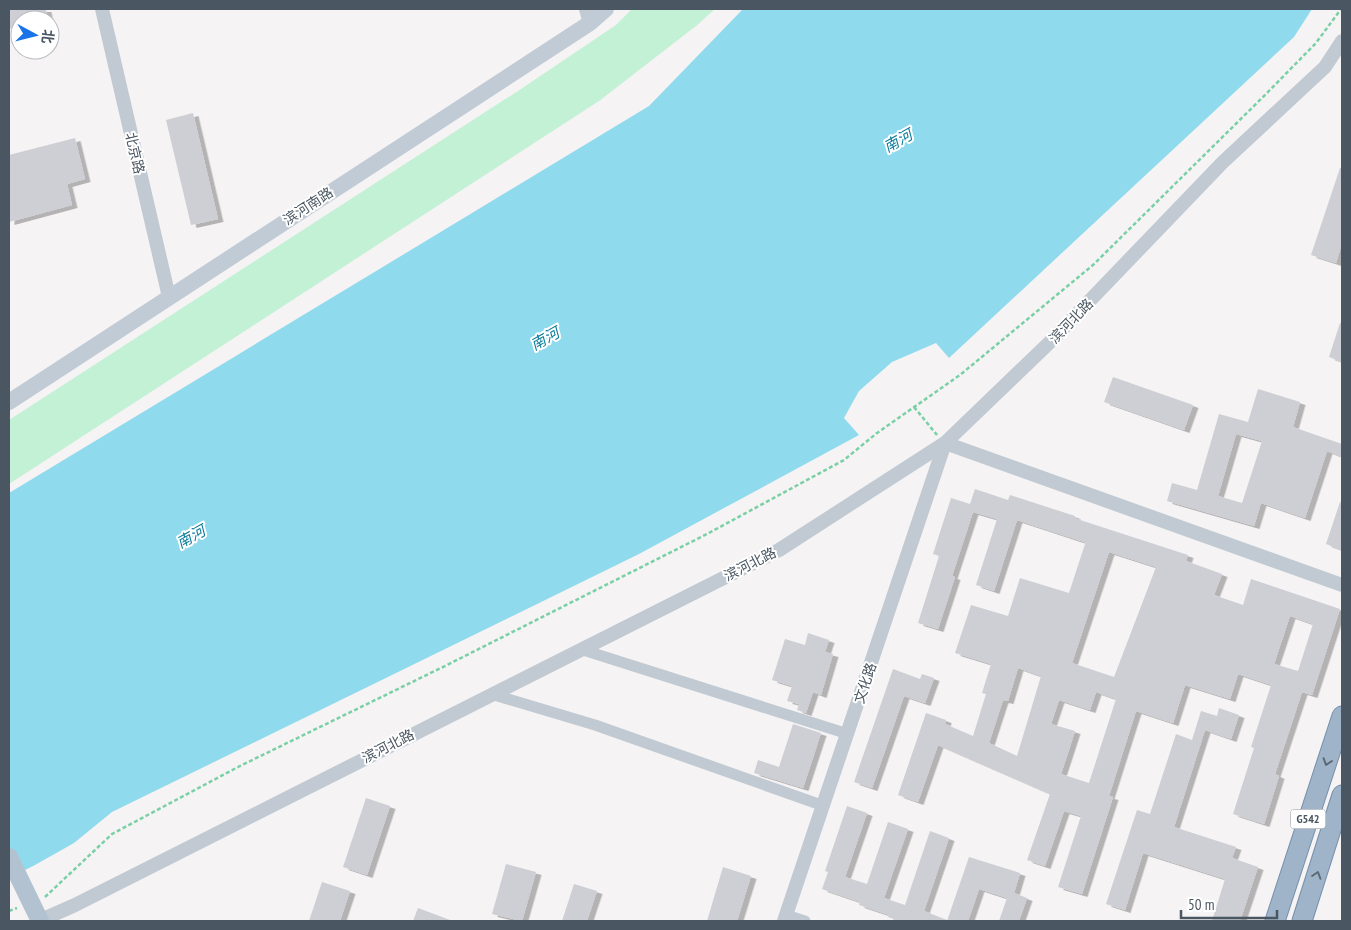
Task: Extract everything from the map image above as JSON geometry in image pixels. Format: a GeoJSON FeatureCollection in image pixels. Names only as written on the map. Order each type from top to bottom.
{"type":"FeatureCollection","features":[{"type":"Feature","properties":{"kind":"highway","name":"G542"},"geometry":{"type":"LineString","coordinates":[[1274,921],[1342,716]]}},
{"type":"Feature","properties":{"kind":"highway","name":"G542"},"geometry":{"type":"LineString","coordinates":[[1302,921],[1342,794]]}},
{"type":"Feature","properties":{"kind":"main road","name":"滨河南路"},"geometry":{"type":"LineString","coordinates":[[9,402],[588,16],[606,9]]}},
{"type":"Feature","properties":{"kind":"main road"},"geometry":{"type":"LineString","coordinates":[[9,857],[40,921]]}},
{"type":"Feature","properties":{"kind":"main road"},"geometry":{"type":"LineString","coordinates":[[9,883],[26,913]]}},
{"type":"Feature","properties":{"kind":"street","name":"北京路"},"geometry":{"type":"LineString","coordinates":[[102,9],[169,297]]}},
{"type":"Feature","properties":{"kind":"street","name":"滨河北路"},"geometry":{"type":"LineString","coordinates":[[40,921],[84,901],[779,550],[945,444],[1049,344],[1223,162],[1325,67],[1342,41]]}},
{"type":"Feature","properties":{"kind":"street"},"geometry":{"type":"LineString","coordinates":[[945,444],[1342,585]]}},
{"type":"Feature","properties":{"kind":"street","name":"文化路"},"geometry":{"type":"LineString","coordinates":[[785,918],[945,444]]}},
{"type":"Feature","properties":{"kind":"street"},"geometry":{"type":"LineString","coordinates":[[580,649],[848,734]]}},
{"type":"Feature","properties":{"kind":"street"},"geometry":{"type":"LineString","coordinates":[[491,694],[595,725],[824,806]]}},
{"type":"Feature","properties":{"kind":"street"},"geometry":{"type":"LineString","coordinates":[[785,918],[805,921]]}},
{"type":"Feature","properties":{"kind":"path"},"geometry":{"type":"LineString","coordinates":[[40,899],[48,896],[112,834],[238,767],[707,534],[844,460],[876,433],[960,375],[1093,266],[1316,43],[1341,9]]}},
{"type":"Feature","properties":{"kind":"path"},"geometry":{"type":"LineString","coordinates":[[914,407],[945,444]]}},
{"type":"Feature","properties":{"kind":"path"},"geometry":{"type":"LineString","coordinates":[[9,911],[26,913]]}},
{"type":"Feature","properties":{"kind":"green space"},"geometry":{"type":"Polygon","coordinates":[[[632,9],[715,9],[696,26],[599,101],[9,484],[9,420],[521,89],[616,25],[632,9]]]}},
{"type":"Feature","properties":{"kind":"water","name":"南河"},"geometry":{"type":"Polygon","coordinates":[[[743,9],[1312,9],[1294,37],[949,358],[936,343],[892,362],[859,391],[844,418],[859,435],[639,554],[112,812],[74,843],[9,878],[9,493],[649,106],[743,9]]]}},
{"type":"Feature","properties":{"kind":"building"},"geometry":{"type":"Polygon","coordinates":[[[9,9],[46,9],[10,10],[9,29],[9,9]]]}},
{"type":"Feature","properties":{"kind":"building"},"geometry":{"type":"Polygon","coordinates":[[[193,113],[218,219],[191,225],[166,120],[193,113]]]}},
{"type":"Feature","properties":{"kind":"building"},"geometry":{"type":"Polygon","coordinates":[[[75,138],[85,179],[67,184],[72,205],[9,222],[9,155],[75,138]]]}},
{"type":"Feature","properties":{"kind":"building"},"geometry":{"type":"Polygon","coordinates":[[[1340,168],[1342,168],[1342,243],[1336,263],[1311,255],[1340,168]]]}},
{"type":"Feature","properties":{"kind":"building"},"geometry":{"type":"Polygon","coordinates":[[[1340,323],[1342,323],[1342,362],[1329,357],[1340,323]]]}},
{"type":"Feature","properties":{"kind":"building"},"geometry":{"type":"Polygon","coordinates":[[[1113,377],[1193,405],[1184,430],[1104,402],[1113,377]]]}},
{"type":"Feature","properties":{"kind":"building"},"geometry":{"type":"Polygon","coordinates":[[[1258,389],[1300,402],[1293,427],[1342,444],[1342,457],[1327,451],[1305,518],[1261,503],[1254,526],[1167,501],[1172,483],[1197,490],[1219,414],[1248,422],[1258,389]],[[1236,434],[1218,496],[1242,503],[1262,441],[1236,434]]]}},
{"type":"Feature","properties":{"kind":"building"},"geometry":{"type":"Polygon","coordinates":[[[975,489],[1008,500],[1010,495],[1188,555],[1186,561],[1222,574],[1214,595],[1243,605],[1251,579],[1340,609],[1312,695],[1302,692],[1275,774],[1279,776],[1264,824],[1233,814],[1254,748],[1251,747],[1271,685],[1238,674],[1230,699],[1185,685],[1173,723],[1136,711],[1109,796],[1113,797],[1082,894],[1058,887],[1081,816],[1064,811],[1045,866],[1027,860],[1050,794],[938,745],[918,802],[898,795],[926,713],[946,720],[945,724],[973,736],[986,694],[982,693],[991,664],[955,653],[971,605],[1008,616],[1020,578],[1069,593],[1085,544],[1084,542],[1017,520],[994,591],[976,585],[997,519],[973,512],[952,576],[955,577],[938,629],[918,623],[939,556],[933,554],[951,498],[970,504],[975,489]],[[1109,552],[1072,663],[1114,677],[1156,567],[1109,552]],[[1290,616],[1274,664],[1298,671],[1313,624],[1290,616]],[[1018,668],[1008,701],[1003,700],[989,743],[1017,756],[1041,676],[1018,668]],[[1096,692],[1090,710],[1059,700],[1051,724],[1075,731],[1061,774],[1089,783],[1116,699],[1096,692]]]}},
{"type":"Feature","properties":{"kind":"building"},"geometry":{"type":"Polygon","coordinates":[[[1340,502],[1342,503],[1342,550],[1326,544],[1340,502]]]}},
{"type":"Feature","properties":{"kind":"building"},"geometry":{"type":"Polygon","coordinates":[[[808,633],[829,640],[825,652],[833,654],[821,695],[813,692],[806,713],[797,710],[799,704],[787,701],[792,686],[772,680],[785,639],[805,645],[808,633]]]}},
{"type":"Feature","properties":{"kind":"building"},"geometry":{"type":"Polygon","coordinates":[[[893,669],[920,679],[922,674],[934,678],[925,703],[904,696],[872,788],[854,782],[893,669]]]}},
{"type":"Feature","properties":{"kind":"building"},"geometry":{"type":"Polygon","coordinates":[[[1219,708],[1239,715],[1231,739],[1205,730],[1174,827],[1236,847],[1232,858],[1258,867],[1240,921],[1212,921],[1225,879],[1143,853],[1125,910],[1106,904],[1137,810],[1150,814],[1176,734],[1192,740],[1201,711],[1217,716],[1219,708]]]}},
{"type":"Feature","properties":{"kind":"building"},"geometry":{"type":"Polygon","coordinates":[[[793,724],[821,733],[803,788],[754,773],[758,760],[779,767],[793,724]]]}},
{"type":"Feature","properties":{"kind":"building"},"geometry":{"type":"Polygon","coordinates":[[[366,798],[390,806],[367,875],[343,867],[366,798]]]}},
{"type":"Feature","properties":{"kind":"building"},"geometry":{"type":"Polygon","coordinates":[[[847,806],[867,813],[845,877],[867,884],[888,822],[908,829],[884,898],[905,905],[930,831],[949,838],[924,911],[947,921],[900,921],[888,917],[889,915],[859,905],[860,902],[822,889],[828,872],[825,871],[847,806]]]}},
{"type":"Feature","properties":{"kind":"building"},"geometry":{"type":"Polygon","coordinates":[[[969,857],[1020,873],[1014,893],[1027,898],[1019,921],[999,921],[1007,898],[979,889],[968,921],[947,921],[969,857]]]}},
{"type":"Feature","properties":{"kind":"building"},"geometry":{"type":"Polygon","coordinates":[[[506,864],[536,872],[522,921],[492,914],[506,864]]]}},
{"type":"Feature","properties":{"kind":"building"},"geometry":{"type":"Polygon","coordinates":[[[723,867],[751,876],[737,921],[707,921],[723,867]]]}},
{"type":"Feature","properties":{"kind":"building"},"geometry":{"type":"Polygon","coordinates":[[[322,882],[350,891],[340,921],[309,921],[322,882]]]}},
{"type":"Feature","properties":{"kind":"building"},"geometry":{"type":"Polygon","coordinates":[[[574,884],[597,891],[587,921],[562,921],[574,884]]]}},
{"type":"Feature","properties":{"kind":"building"},"geometry":{"type":"Polygon","coordinates":[[[418,908],[450,920],[450,921],[413,921],[418,908]]]}}]}
